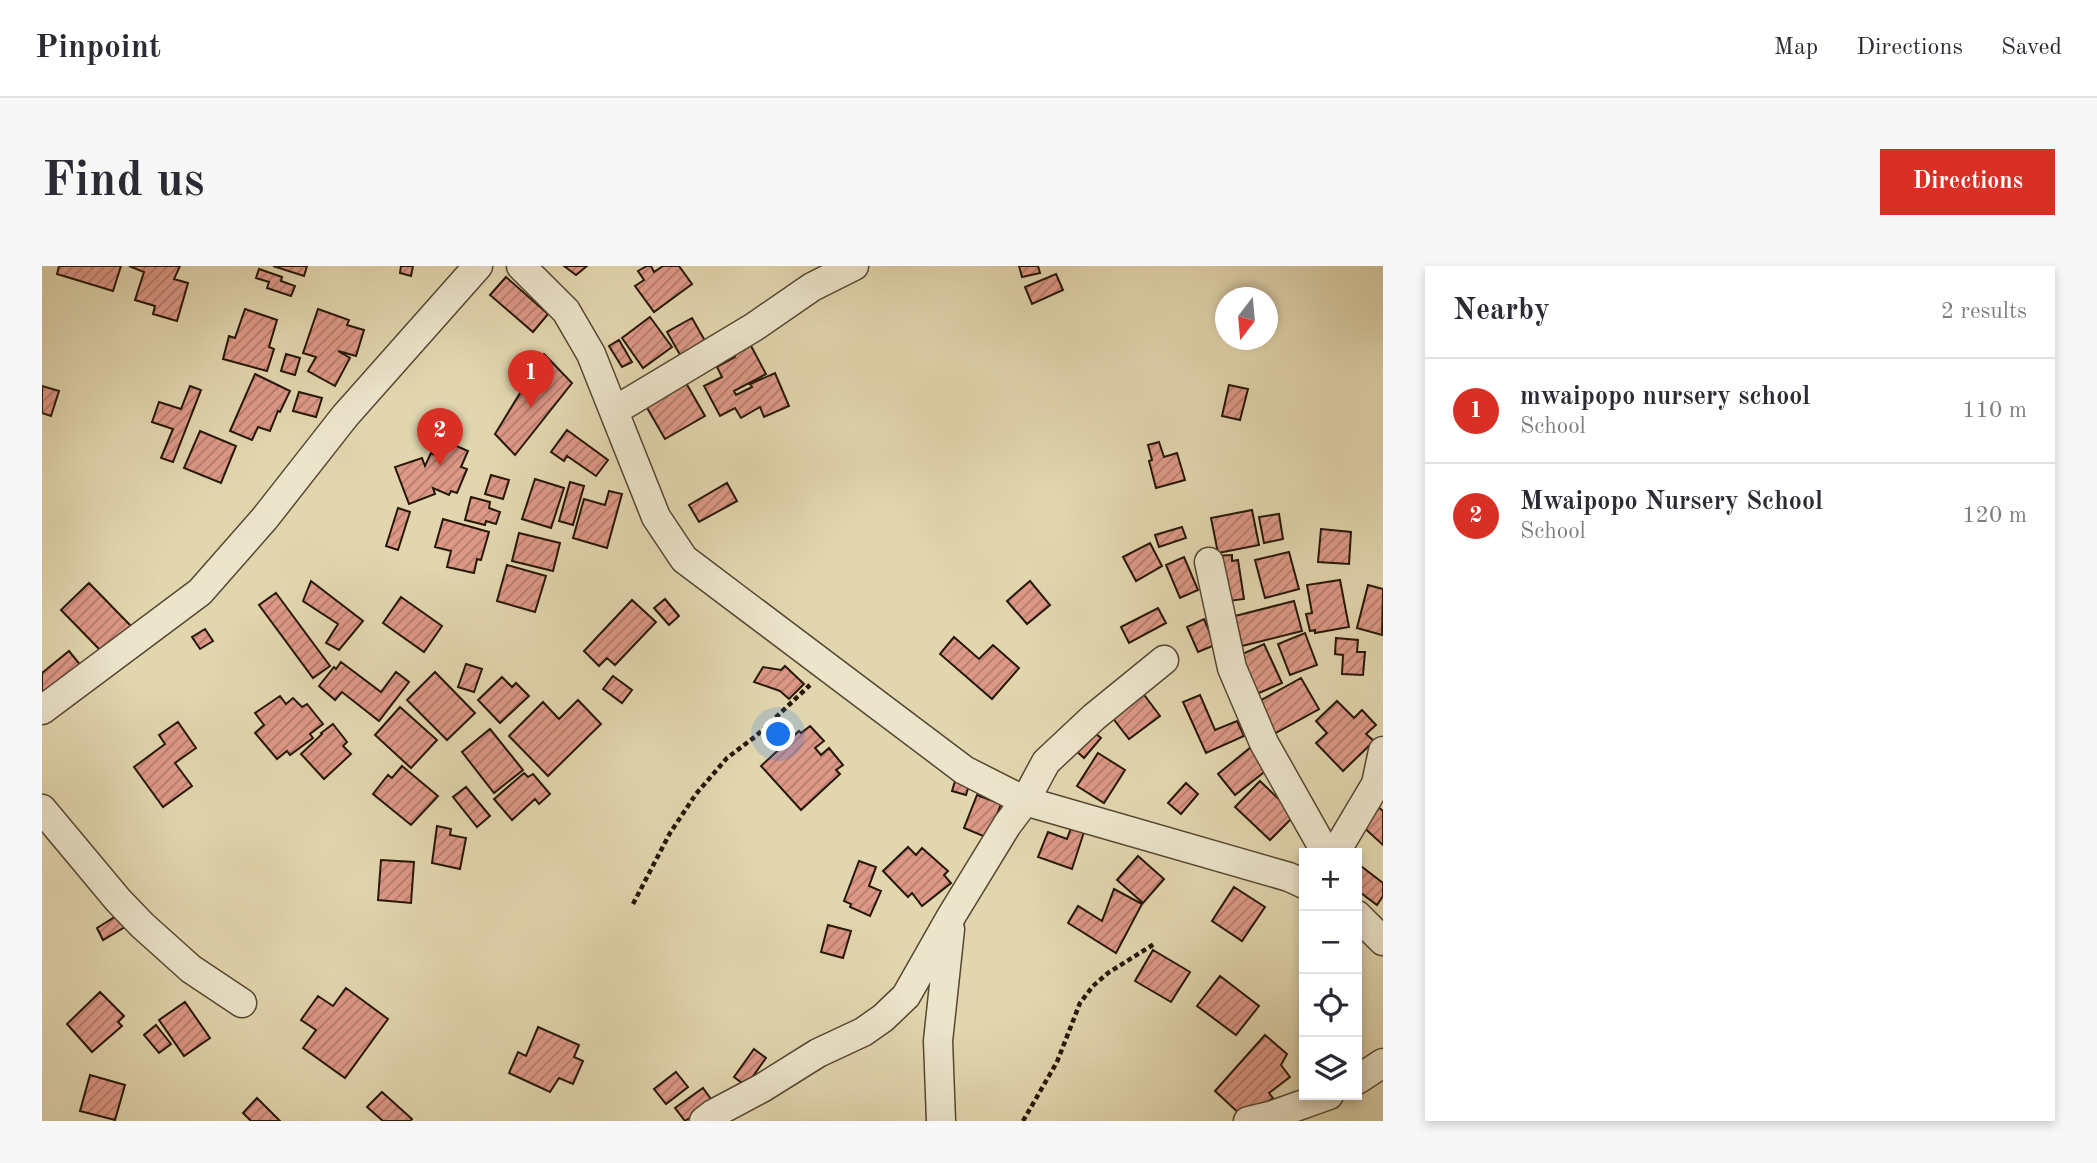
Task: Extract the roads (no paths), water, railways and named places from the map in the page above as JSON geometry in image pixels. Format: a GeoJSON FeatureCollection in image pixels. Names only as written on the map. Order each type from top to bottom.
{"type":"FeatureCollection","features":[{"type":"Feature","properties":{"kind":"street"},"geometry":{"type":"LineString","coordinates":[[42,710],[200,592],[265,518],[345,416],[478,266]]}},
{"type":"Feature","properties":{"kind":"street"},"geometry":{"type":"LineString","coordinates":[[521,266],[566,311],[591,354],[656,517],[684,559],[964,770],[1025,801],[1299,882]]}},
{"type":"Feature","properties":{"kind":"street"},"geometry":{"type":"LineString","coordinates":[[614,411],[754,327],[812,287],[854,266]]}},
{"type":"Feature","properties":{"kind":"street"},"geometry":{"type":"LineString","coordinates":[[1209,562],[1232,668],[1264,743],[1323,848]]}},
{"type":"Feature","properties":{"kind":"street"},"geometry":{"type":"LineString","coordinates":[[704,1121],[818,1053],[863,1032],[883,1018],[906,996],[952,915],[1007,825],[1025,801],[1046,762],[1094,717],[1164,660]]}},
{"type":"Feature","properties":{"kind":"street"},"geometry":{"type":"LineString","coordinates":[[1338,848],[1376,784],[1383,751]]}},
{"type":"Feature","properties":{"kind":"street"},"geometry":{"type":"LineString","coordinates":[[42,809],[142,925],[191,969],[242,1003]]}},
{"type":"Feature","properties":{"kind":"street"},"geometry":{"type":"LineString","coordinates":[[941,1121],[938,1041],[952,915]]}},
{"type":"Feature","properties":{"kind":"street"},"geometry":{"type":"LineString","coordinates":[[1362,920],[1383,941]]}},
{"type":"Feature","properties":{"kind":"street"},"geometry":{"type":"LineString","coordinates":[[1362,1077],[1383,1063]]}},
{"type":"Feature","properties":{"kind":"street"},"geometry":{"type":"LineString","coordinates":[[1248,1121],[1315,1100]]}},
{"type":"Feature","properties":{"kind":"place","name":"mwaipopo nursery school"},"geometry":{"type":"Point","coordinates":[531,408]}},
{"type":"Feature","properties":{"kind":"place","name":"Mwaipopo Nursery School"},"geometry":{"type":"Point","coordinates":[440,466]}}]}
